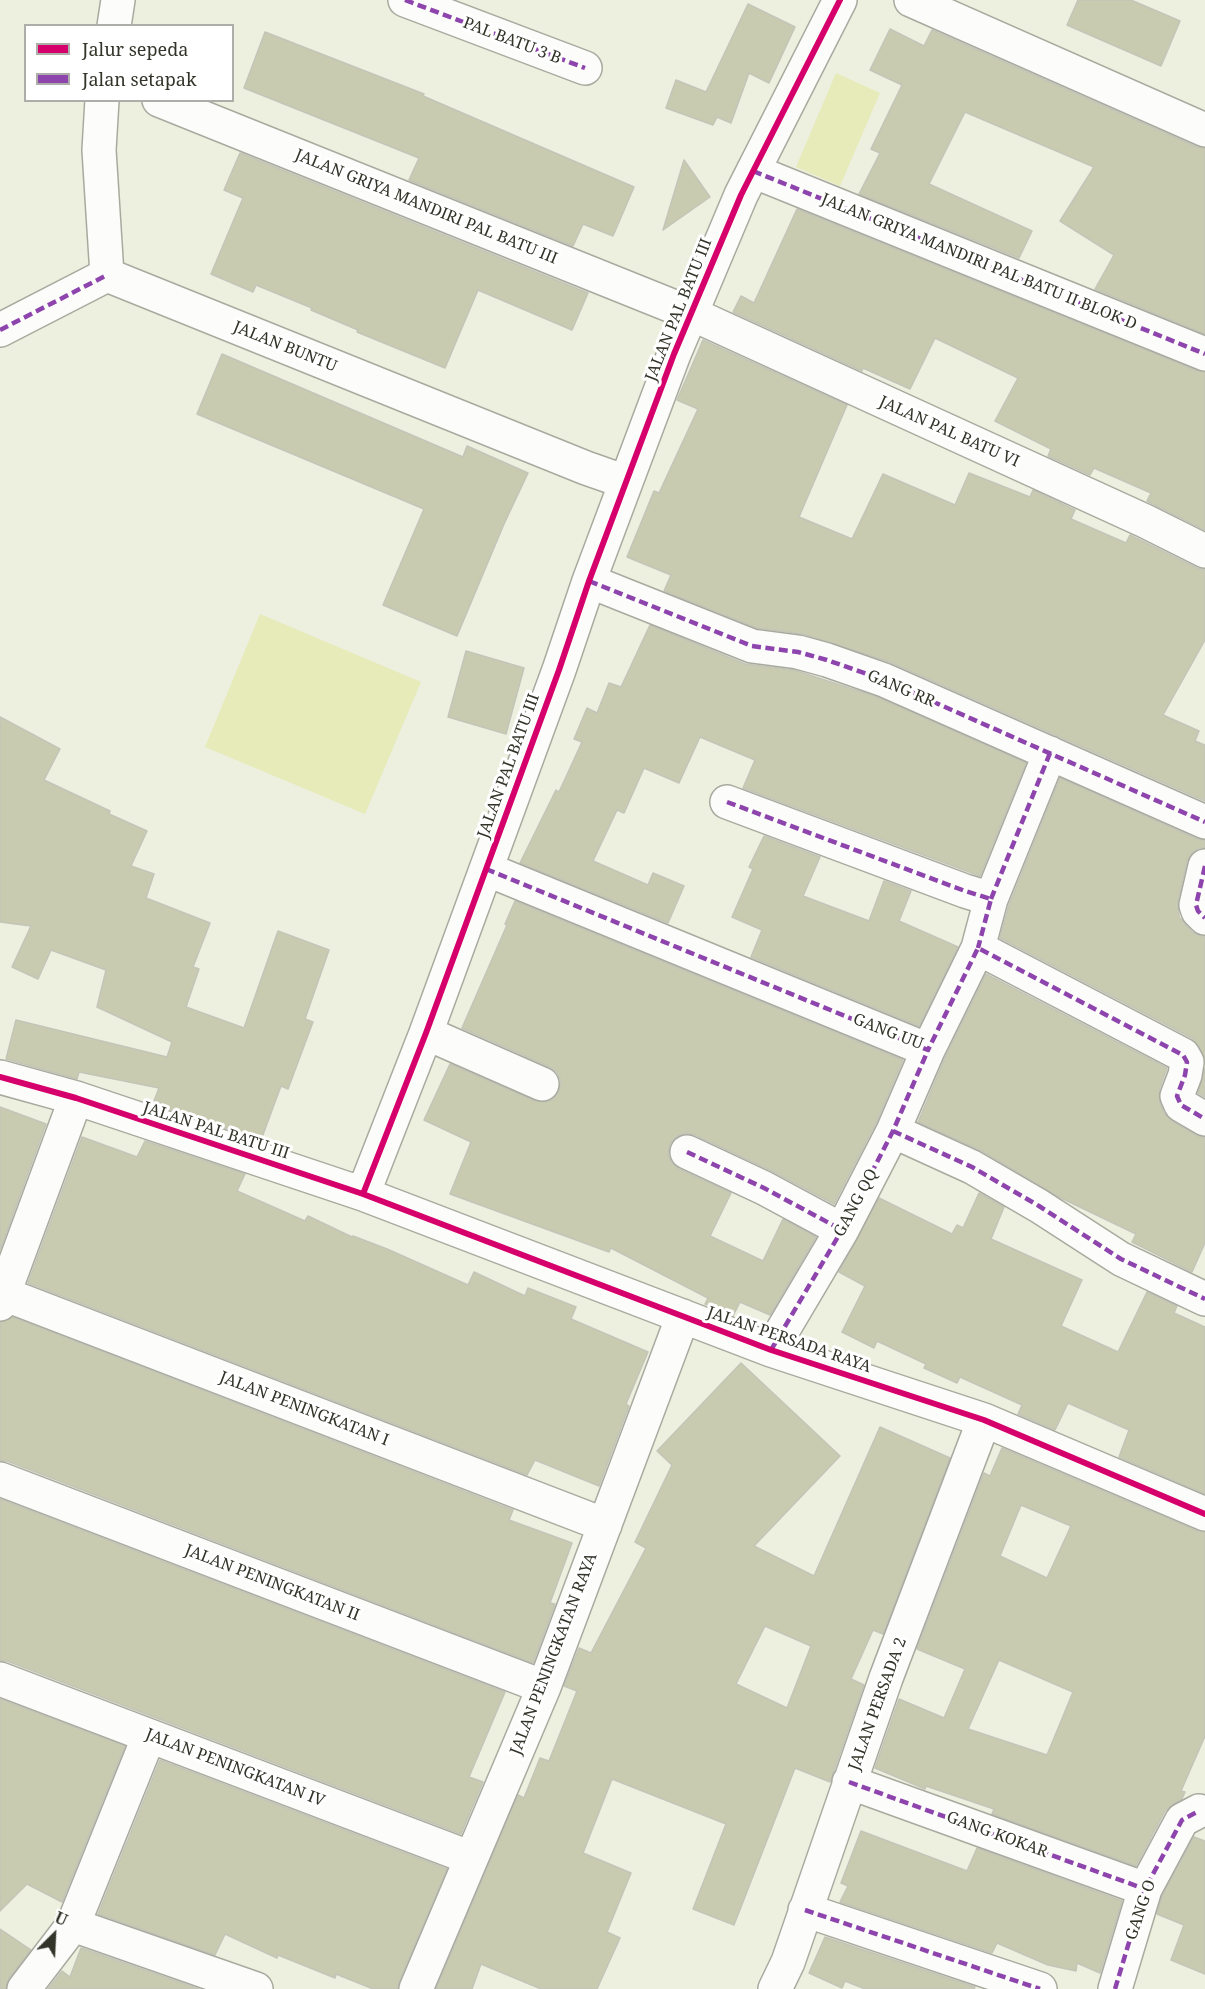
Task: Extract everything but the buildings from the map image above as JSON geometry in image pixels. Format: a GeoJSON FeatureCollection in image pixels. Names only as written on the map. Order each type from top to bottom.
{"type":"FeatureCollection","features":[{"type":"Feature","properties":{"kind":"street"},"geometry":{"type":"LineString","coordinates":[[114,24],[118,0]]}},
{"type":"Feature","properties":{"kind":"street","name":"PAL BATU 3 B"},"geometry":{"type":"LineString","coordinates":[[405,0],[585,69]]}},
{"type":"Feature","properties":{"kind":"street","name":"JALAN PAL BATU III"},"geometry":{"type":"LineString","coordinates":[[0,1077],[76,1098],[363,1194],[426,1033],[589,580],[674,354],[725,231],[753,171],[840,0]]}},
{"type":"Feature","properties":{"kind":"street"},"geometry":{"type":"LineString","coordinates":[[911,0],[1205,130]]}},
{"type":"Feature","properties":{"kind":"street"},"geometry":{"type":"LineString","coordinates":[[0,330],[107,275],[99,150],[102,102]]}},
{"type":"Feature","properties":{"kind":"street","name":"JALAN GRIYA MANDIRI PAL BATU III"},"geometry":{"type":"LineString","coordinates":[[164,102],[692,314]]}},
{"type":"Feature","properties":{"kind":"street","name":"JALAN GRIYA MANDIRI PAL BATU II BLOK D"},"geometry":{"type":"LineString","coordinates":[[753,171],[1205,354]]}},
{"type":"Feature","properties":{"kind":"street","name":"JALAN BUNTU"},"geometry":{"type":"LineString","coordinates":[[107,275],[586,468],[626,482]]}},
{"type":"Feature","properties":{"kind":"street","name":"JALAN PAL BATU VI"},"geometry":{"type":"LineString","coordinates":[[692,314],[1135,516],[1205,551]]}},
{"type":"Feature","properties":{"kind":"street","name":"GANG RR"},"geometry":{"type":"LineString","coordinates":[[589,580],[752,646],[798,652],[884,680],[1205,822]]}},
{"type":"Feature","properties":{"kind":"street","name":"GANG UU"},"geometry":{"type":"LineString","coordinates":[[486,869],[928,1050],[978,948],[991,899],[1050,753]]}},
{"type":"Feature","properties":{"kind":"street"},"geometry":{"type":"LineString","coordinates":[[727,802],[991,899]]}},
{"type":"Feature","properties":{"kind":"street"},"geometry":{"type":"LineString","coordinates":[[1205,866],[1196,905],[1205,918]]}},
{"type":"Feature","properties":{"kind":"street"},"geometry":{"type":"LineString","coordinates":[[978,948],[1183,1055],[1187,1062],[1185,1076],[1176,1096],[1181,1105],[1205,1119]]}},
{"type":"Feature","properties":{"kind":"street"},"geometry":{"type":"LineString","coordinates":[[426,1033],[542,1084]]}},
{"type":"Feature","properties":{"kind":"street","name":"GANG QQ"},"geometry":{"type":"LineString","coordinates":[[771,1350],[842,1230],[893,1131],[928,1050]]}},
{"type":"Feature","properties":{"kind":"street"},"geometry":{"type":"LineString","coordinates":[[2,1299],[76,1098]]}},
{"type":"Feature","properties":{"kind":"street"},"geometry":{"type":"LineString","coordinates":[[893,1131],[972,1167],[1039,1206],[1121,1259],[1205,1299]]}},
{"type":"Feature","properties":{"kind":"street"},"geometry":{"type":"LineString","coordinates":[[687,1152],[764,1188],[842,1230]]}},
{"type":"Feature","properties":{"kind":"street","name":"JALAN PERSADA RAYA"},"geometry":{"type":"LineString","coordinates":[[363,1194],[771,1350],[984,1420],[1205,1514]]}},
{"type":"Feature","properties":{"kind":"street","name":"JALAN PENINGKATAN I"},"geometry":{"type":"LineString","coordinates":[[2,1299],[604,1525]]}},
{"type":"Feature","properties":{"kind":"street","name":"JALAN PENINGKATAN RAYA"},"geometry":{"type":"LineString","coordinates":[[416,1989],[543,1687],[683,1316]]}},
{"type":"Feature","properties":{"kind":"street","name":"JALAN PERSADA 2"},"geometry":{"type":"LineString","coordinates":[[775,1989],[788,1962],[886,1678],[984,1420]]}},
{"type":"Feature","properties":{"kind":"street","name":"JALAN PENINGKATAN II"},"geometry":{"type":"LineString","coordinates":[[0,1479],[543,1687]]}},
{"type":"Feature","properties":{"kind":"street","name":"JALAN PENINGKATAN IV"},"geometry":{"type":"LineString","coordinates":[[0,1679],[471,1857]]}},
{"type":"Feature","properties":{"kind":"street"},"geometry":{"type":"LineString","coordinates":[[24,1989],[73,1924],[149,1736]]}},
{"type":"Feature","properties":{"kind":"street","name":"GANG KOKAR"},"geometry":{"type":"LineString","coordinates":[[849,1782],[1145,1889]]}},
{"type":"Feature","properties":{"kind":"street","name":"GANG O"},"geometry":{"type":"LineString","coordinates":[[1115,1989],[1145,1889],[1182,1820],[1203,1810]]}},
{"type":"Feature","properties":{"kind":"street"},"geometry":{"type":"LineString","coordinates":[[805,1910],[1040,1989]]}},
{"type":"Feature","properties":{"kind":"street"},"geometry":{"type":"LineString","coordinates":[[73,1924],[256,1989]]}},
{"type":"Feature","properties":{"kind":"green space"},"geometry":{"type":"Polygon","coordinates":[[[836,73],[880,93],[840,186],[796,167],[836,73]]]}},
{"type":"Feature","properties":{"kind":"green space"},"geometry":{"type":"Polygon","coordinates":[[[260,614],[421,682],[365,814],[205,747],[260,614]]]}},
{"type":"Feature","properties":{"kind":"marked path"},"geometry":{"type":"LineString","coordinates":[[405,0],[585,68]]}},
{"type":"Feature","properties":{"kind":"marked path"},"geometry":{"type":"LineString","coordinates":[[753,171],[1205,354]]}},
{"type":"Feature","properties":{"kind":"marked path"},"geometry":{"type":"LineString","coordinates":[[0,330],[107,275]]}},
{"type":"Feature","properties":{"kind":"marked path"},"geometry":{"type":"LineString","coordinates":[[589,581],[752,646],[798,652],[884,680],[1205,822]]}},
{"type":"Feature","properties":{"kind":"marked path"},"geometry":{"type":"LineString","coordinates":[[991,899],[1050,753]]}},
{"type":"Feature","properties":{"kind":"marked path"},"geometry":{"type":"LineString","coordinates":[[727,802],[991,899],[978,948]]}},
{"type":"Feature","properties":{"kind":"marked path"},"geometry":{"type":"LineString","coordinates":[[1205,866],[1196,905],[1205,918]]}},
{"type":"Feature","properties":{"kind":"marked path"},"geometry":{"type":"LineString","coordinates":[[486,869],[928,1050],[978,948],[1183,1055],[1187,1062],[1177,1096],[1181,1105],[1205,1119]]}},
{"type":"Feature","properties":{"kind":"marked path"},"geometry":{"type":"LineString","coordinates":[[771,1350],[842,1230],[893,1131],[928,1050]]}},
{"type":"Feature","properties":{"kind":"marked path"},"geometry":{"type":"LineString","coordinates":[[893,1131],[972,1167],[1039,1206],[1121,1259],[1205,1299]]}},
{"type":"Feature","properties":{"kind":"marked path"},"geometry":{"type":"LineString","coordinates":[[687,1152],[764,1188],[842,1230]]}},
{"type":"Feature","properties":{"kind":"marked path"},"geometry":{"type":"LineString","coordinates":[[849,1782],[1145,1889]]}},
{"type":"Feature","properties":{"kind":"marked path"},"geometry":{"type":"LineString","coordinates":[[1115,1989],[1145,1889],[1182,1820],[1199,1811]]}},
{"type":"Feature","properties":{"kind":"marked path"},"geometry":{"type":"LineString","coordinates":[[805,1910],[1040,1989]]}},
{"type":"Feature","properties":{"kind":"cycle path"},"geometry":{"type":"LineString","coordinates":[[363,1194],[426,1033],[559,670],[589,581],[674,354],[741,195],[840,0]]}},
{"type":"Feature","properties":{"kind":"cycle path"},"geometry":{"type":"LineString","coordinates":[[0,1077],[76,1098],[363,1194],[771,1350],[984,1420],[1205,1514]]}}]}
